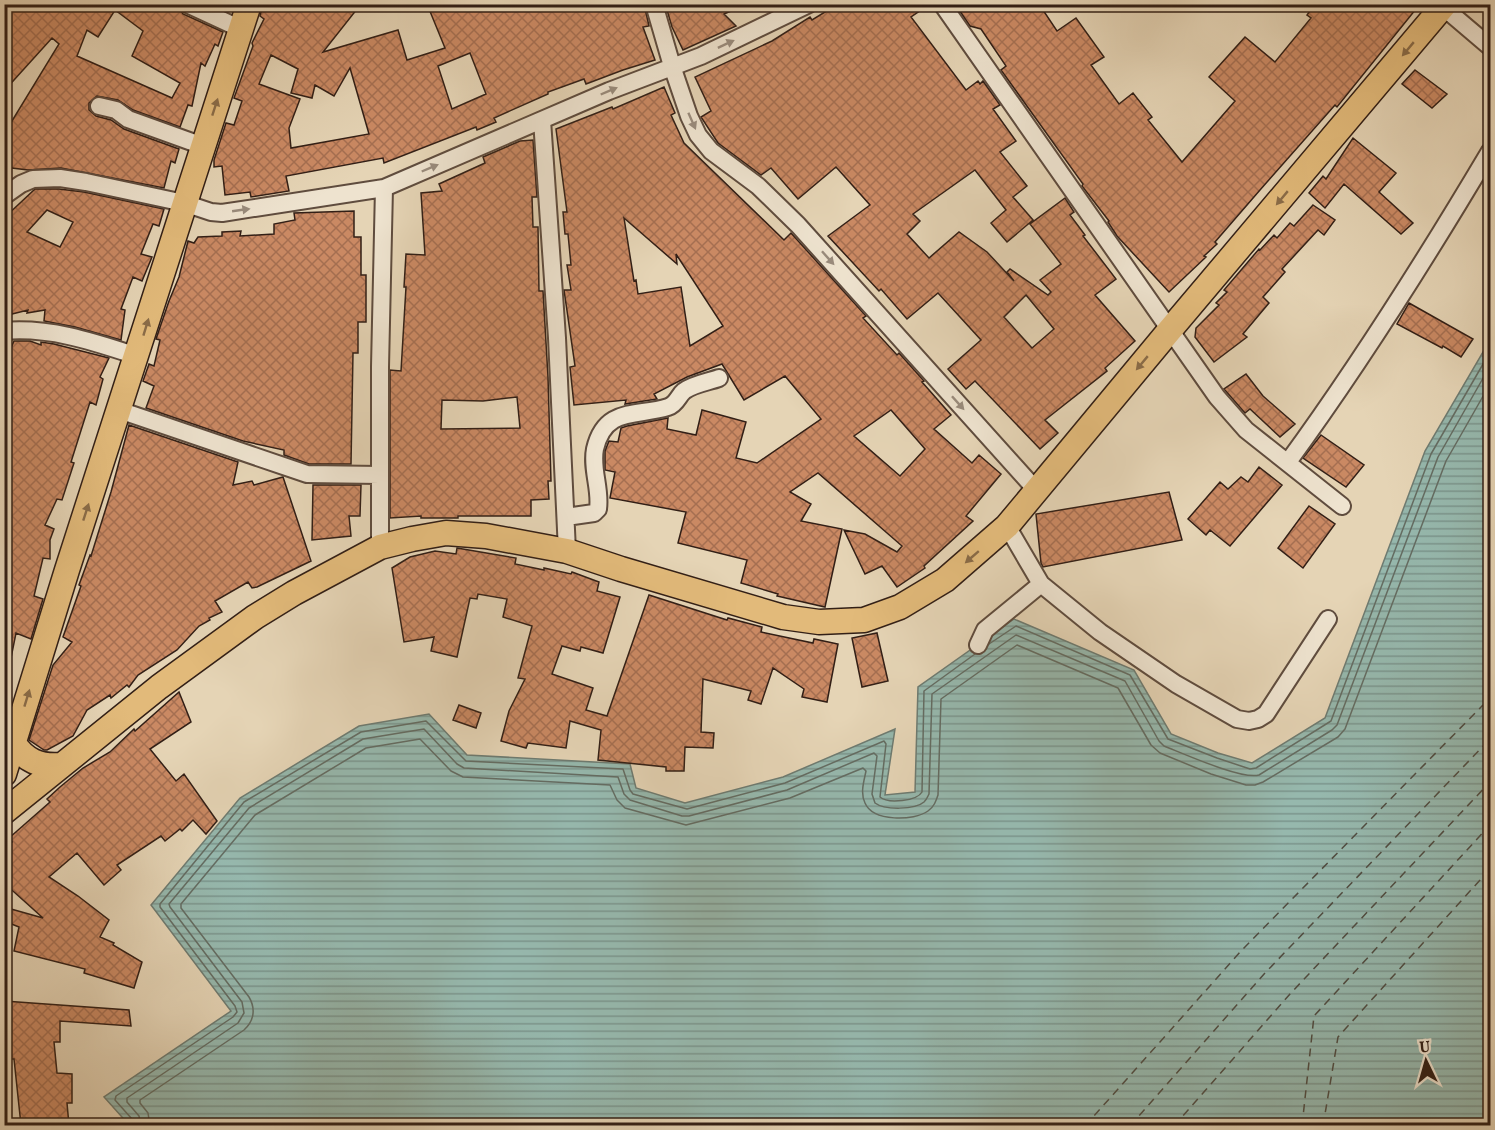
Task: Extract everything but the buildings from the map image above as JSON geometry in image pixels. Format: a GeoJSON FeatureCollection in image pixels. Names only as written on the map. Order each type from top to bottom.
{"type":"FeatureCollection","features":[{"type":"Feature","properties":{"kind":"highway"},"geometry":{"type":"LineString","coordinates":[[4,774],[249,4]]}},
{"type":"Feature","properties":{"kind":"highway"},"geometry":{"type":"LineString","coordinates":[[4,812],[159,687],[255,617],[294,593],[380,547],[446,533],[486,536],[567,551],[783,617],[819,622],[864,620],[909,602],[945,580],[1007,526],[1444,6]]}},
{"type":"Feature","properties":{"kind":"highway"},"geometry":{"type":"LineString","coordinates":[[13,742],[19,752],[28,759],[50,766],[62,765]]}},
{"type":"Feature","properties":{"kind":"street"},"geometry":{"type":"LineString","coordinates":[[187,4],[242,29]]}},
{"type":"Feature","properties":{"kind":"street"},"geometry":{"type":"LineString","coordinates":[[654,4],[672,66],[698,135],[711,151],[758,186],[798,225],[1037,491]]}},
{"type":"Feature","properties":{"kind":"street"},"geometry":{"type":"LineString","coordinates":[[8,187],[33,179],[60,178],[184,203],[203,211],[222,213],[384,188],[542,120],[700,56],[809,4]]}},
{"type":"Feature","properties":{"kind":"street"},"geometry":{"type":"LineString","coordinates":[[942,4],[1217,397],[1246,430],[1342,506]]}},
{"type":"Feature","properties":{"kind":"street"},"geometry":{"type":"LineString","coordinates":[[1444,6],[1491,47]]}},
{"type":"Feature","properties":{"kind":"street"},"geometry":{"type":"LineString","coordinates":[[99,106],[116,110],[128,119],[203,146]]}},
{"type":"Feature","properties":{"kind":"street"},"geometry":{"type":"LineString","coordinates":[[542,120],[557,338],[567,551]]}},
{"type":"Feature","properties":{"kind":"street"},"geometry":{"type":"LineString","coordinates":[[1288,462],[1348,379],[1491,151]]}},
{"type":"Feature","properties":{"kind":"street"},"geometry":{"type":"LineString","coordinates":[[380,547],[380,367],[384,188]]}},
{"type":"Feature","properties":{"kind":"street"},"geometry":{"type":"LineString","coordinates":[[4,331],[27,329],[76,337],[137,356]]}},
{"type":"Feature","properties":{"kind":"street"},"geometry":{"type":"LineString","coordinates":[[566,517],[594,513],[598,508],[595,452],[597,442],[610,422],[620,415],[671,406],[684,391],[718,378]]}},
{"type":"Feature","properties":{"kind":"street"},"geometry":{"type":"LineString","coordinates":[[119,410],[307,474],[380,475]]}},
{"type":"Feature","properties":{"kind":"street"},"geometry":{"type":"LineString","coordinates":[[1007,526],[1041,584],[1100,632],[1176,684],[1237,719],[1249,721],[1266,714],[1328,619]]}},
{"type":"Feature","properties":{"kind":"street"},"geometry":{"type":"LineString","coordinates":[[978,645],[985,630],[1041,584]]}},
{"type":"Feature","properties":{"kind":"water"},"geometry":{"type":"Polygon","coordinates":[[[1490,340],[1490,1125],[130,1126],[104,1097],[231,1011],[151,905],[240,798],[359,726],[429,714],[467,755],[630,764],[636,788],[685,803],[783,777],[895,729],[885,795],[915,792],[918,687],[1014,619],[1134,670],[1171,734],[1218,753],[1252,763],[1325,718],[1425,451],[1490,340]]]}},
{"type":"Feature","properties":{"kind":"ferry route"},"geometry":{"type":"LineString","coordinates":[[1085,1126],[1241,951],[1482,706],[1490,701]]}},
{"type":"Feature","properties":{"kind":"ferry route"},"geometry":{"type":"LineString","coordinates":[[1130,1126],[1265,973],[1490,739]]}},
{"type":"Feature","properties":{"kind":"ferry route"},"geometry":{"type":"LineString","coordinates":[[1174,1126],[1290,994],[1490,782]]}},
{"type":"Feature","properties":{"kind":"ferry route"},"geometry":{"type":"LineString","coordinates":[[1302,1126],[1314,1016],[1490,825]]}},
{"type":"Feature","properties":{"kind":"ferry route"},"geometry":{"type":"LineString","coordinates":[[1323,1126],[1338,1037],[1490,869]]}}]}
